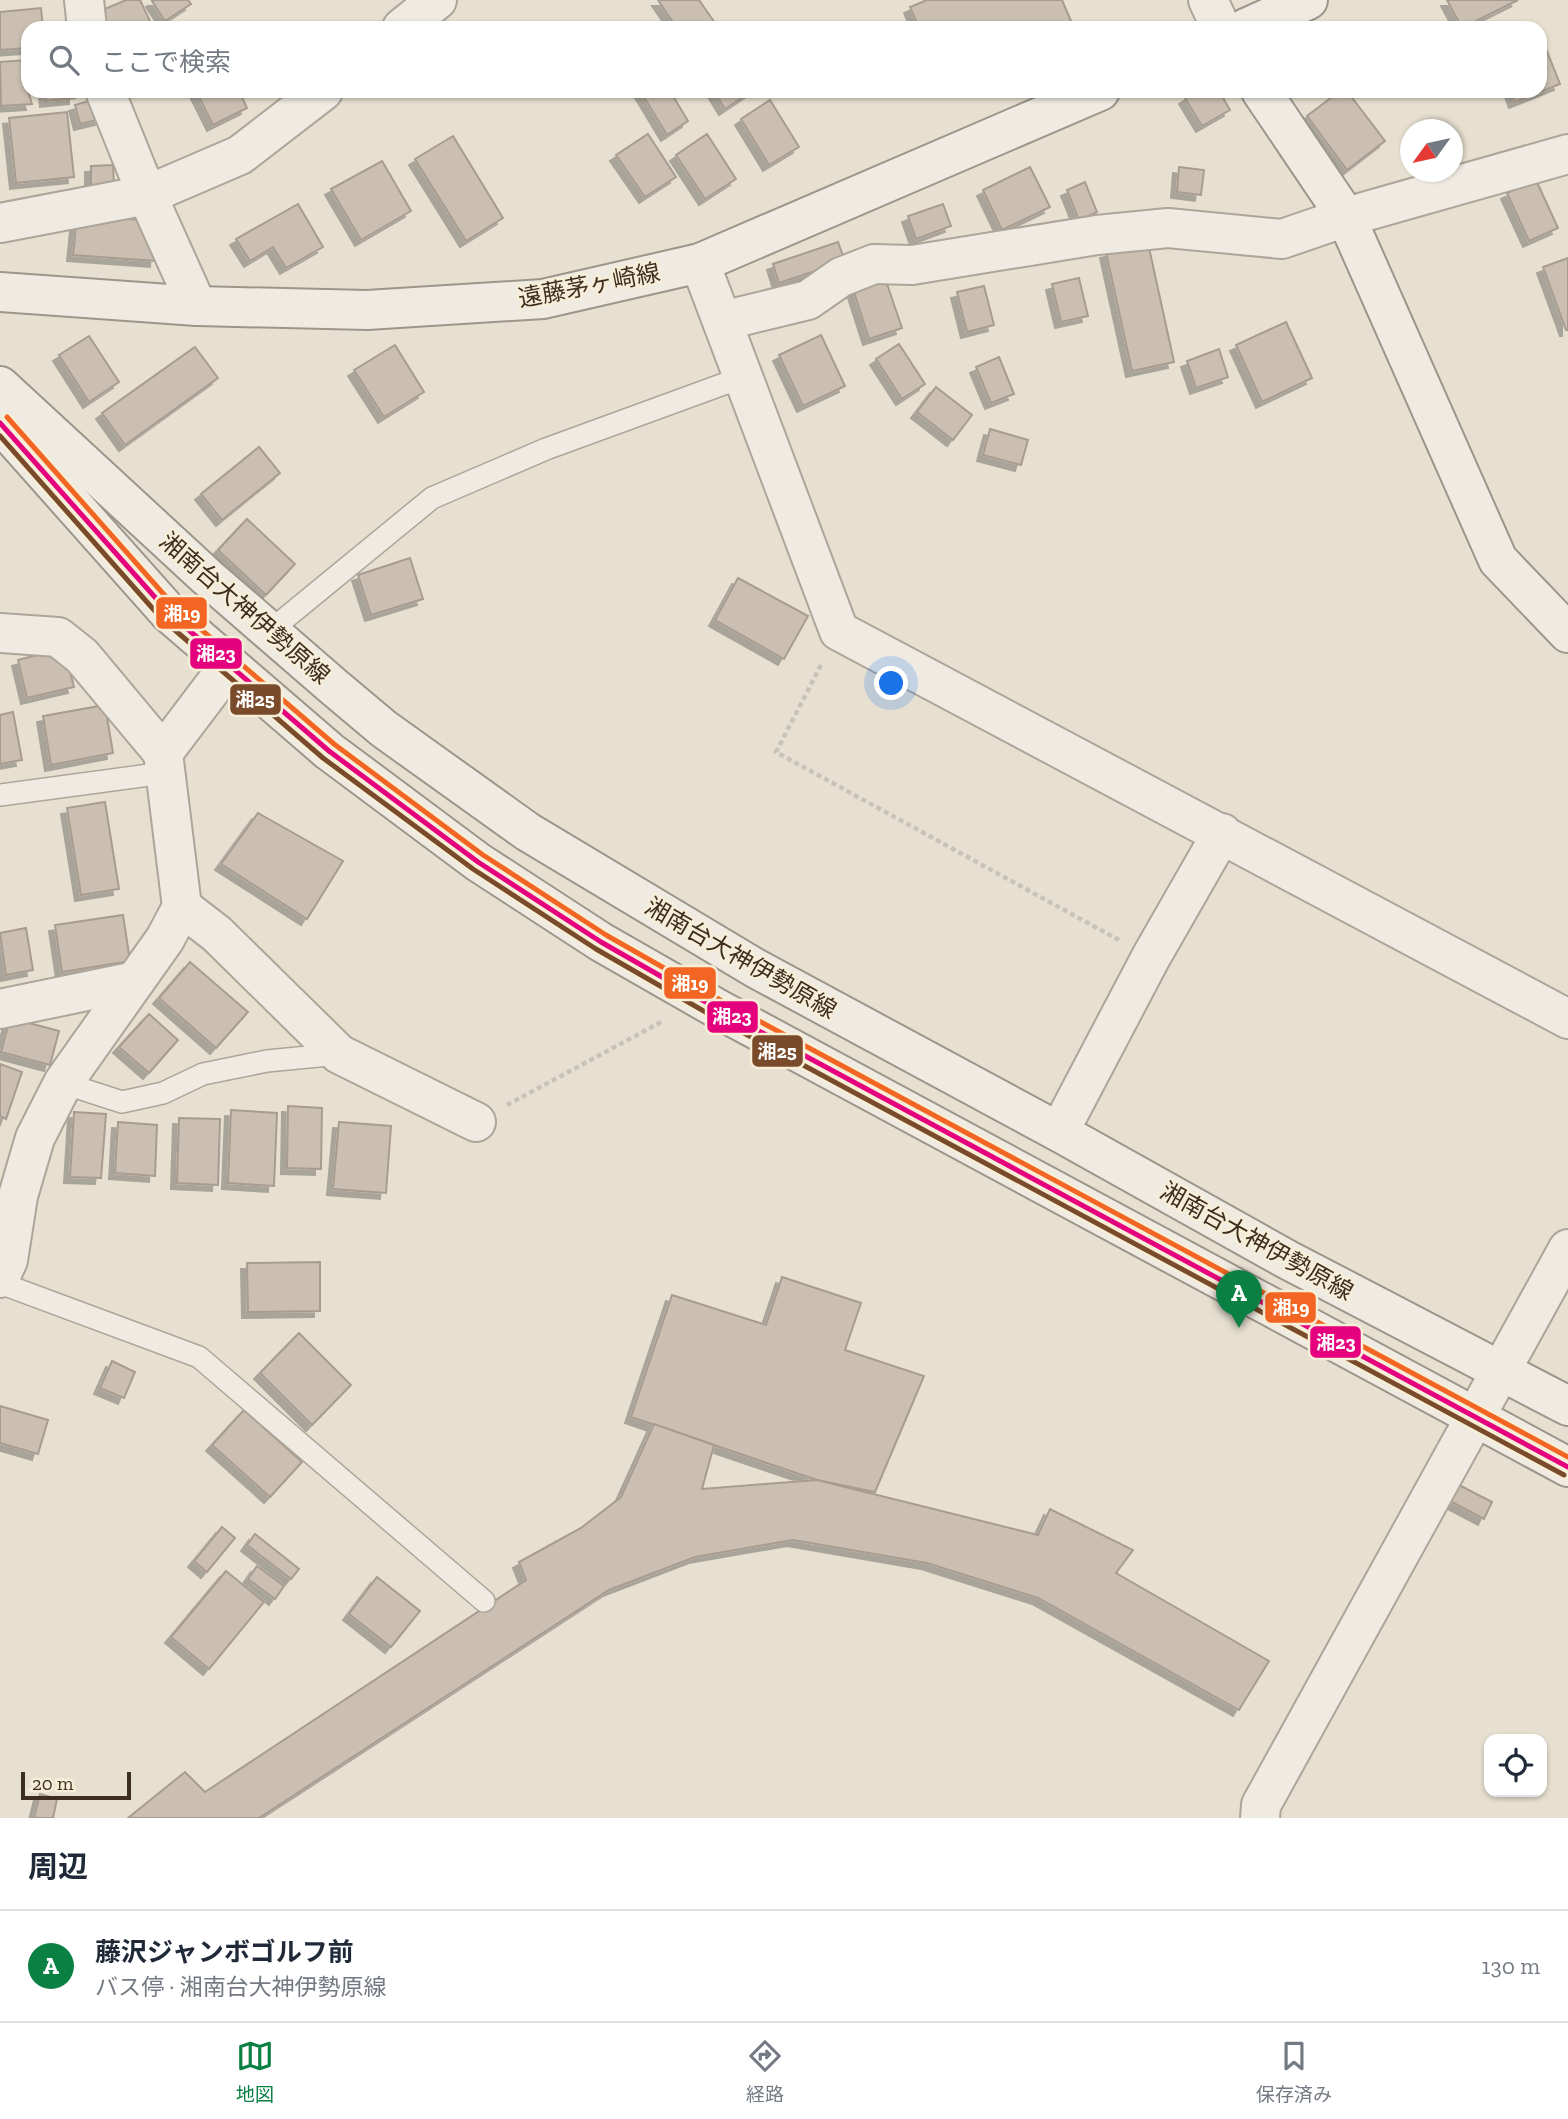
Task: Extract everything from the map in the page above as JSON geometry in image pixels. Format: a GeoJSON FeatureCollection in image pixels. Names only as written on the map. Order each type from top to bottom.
{"type":"FeatureCollection","features":[{"type":"Feature","properties":{"kind":"street"},"geometry":{"type":"LineString","coordinates":[[84,0],[86,21]]}},
{"type":"Feature","properties":{"kind":"street"},"geometry":{"type":"LineString","coordinates":[[411,21],[437,0]]}},
{"type":"Feature","properties":{"kind":"street"},"geometry":{"type":"LineString","coordinates":[[1208,0],[1218,21]]}},
{"type":"Feature","properties":{"kind":"street"},"geometry":{"type":"LineString","coordinates":[[1262,21],[1308,0]]}},
{"type":"Feature","properties":{"kind":"street"},"geometry":{"type":"LineString","coordinates":[[108,98],[147,195],[197,306]]}},
{"type":"Feature","properties":{"kind":"street"},"geometry":{"type":"LineString","coordinates":[[0,223],[147,195],[240,155],[314,98]]}},
{"type":"Feature","properties":{"kind":"street","name":"遠藤茅ヶ崎線"},"geometry":{"type":"LineString","coordinates":[[0,292],[197,306],[367,310],[542,299],[700,263],[1084,98]]}},
{"type":"Feature","properties":{"kind":"street"},"geometry":{"type":"LineString","coordinates":[[1266,98],[1346,217],[1498,560],[1568,633]]}},
{"type":"Feature","properties":{"kind":"street"},"geometry":{"type":"LineString","coordinates":[[722,321],[808,300],[841,277],[874,264],[912,265],[1097,235],[1168,228],[1282,239],[1346,217],[1568,154]]}},
{"type":"Feature","properties":{"kind":"street"},"geometry":{"type":"LineString","coordinates":[[700,263],[839,631],[1568,1019]]}},
{"type":"Feature","properties":{"kind":"street","name":"湘南台大神伊勢原線"},"geometry":{"type":"LineString","coordinates":[[0,386],[206,577],[384,729],[528,832],[755,968],[1059,1132],[1288,1260],[1568,1406]]}},
{"type":"Feature","properties":{"kind":"street","name":"湘南台大神伊勢原線"},"geometry":{"type":"LineString","coordinates":[[0,423],[169,613],[228,667],[329,751],[478,862],[601,942],[702,999],[1568,1467]]}},
{"type":"Feature","properties":{"kind":"street"},"geometry":{"type":"LineString","coordinates":[[0,633],[58,637],[82,656],[164,763],[182,908],[165,939],[64,1083],[35,1138],[18,1196],[8,1261],[0,1280]]}},
{"type":"Feature","properties":{"kind":"street"},"geometry":{"type":"LineString","coordinates":[[164,763],[228,667]]}},
{"type":"Feature","properties":{"kind":"street"},"geometry":{"type":"LineString","coordinates":[[1059,1132],[1150,957],[1222,833]]}},
{"type":"Feature","properties":{"kind":"street"},"geometry":{"type":"LineString","coordinates":[[182,908],[218,934],[340,1054],[476,1122]]}},
{"type":"Feature","properties":{"kind":"street"},"geometry":{"type":"LineString","coordinates":[[0,1009],[135,981]]}},
{"type":"Feature","properties":{"kind":"street"},"geometry":{"type":"LineString","coordinates":[[1260,1818],[1261,1805],[1372,1599],[1503,1370],[1568,1249]]}},
{"type":"Feature","properties":{"kind":"lane"},"geometry":{"type":"LineString","coordinates":[[271,630],[432,498],[546,449],[743,377]]}},
{"type":"Feature","properties":{"kind":"lane"},"geometry":{"type":"LineString","coordinates":[[0,795],[164,763]]}},
{"type":"Feature","properties":{"kind":"lane"},"geometry":{"type":"LineString","coordinates":[[64,1083],[122,1102],[163,1093],[202,1074],[267,1061],[340,1054]]}},
{"type":"Feature","properties":{"kind":"lane"},"geometry":{"type":"LineString","coordinates":[[0,1280],[199,1357],[484,1601]]}},
{"type":"Feature","properties":{"kind":"path"},"geometry":{"type":"LineString","coordinates":[[839,631],[776,752],[1150,957]]}},
{"type":"Feature","properties":{"kind":"path"},"geometry":{"type":"LineString","coordinates":[[476,1122],[702,999]]}},
{"type":"Feature","properties":{"kind":"building"},"geometry":{"type":"Polygon","coordinates":[[[126,0],[140,0],[150,21],[104,21],[100,11],[126,0]]]}},
{"type":"Feature","properties":{"kind":"building"},"geometry":{"type":"Polygon","coordinates":[[[188,0],[191,4],[165,21],[152,1],[188,0]]]}},
{"type":"Feature","properties":{"kind":"building"},"geometry":{"type":"Polygon","coordinates":[[[658,0],[699,0],[714,21],[672,21],[658,0]]]}},
{"type":"Feature","properties":{"kind":"building"},"geometry":{"type":"Polygon","coordinates":[[[927,0],[1062,0],[1071,21],[916,21],[910,7],[927,0]]]}},
{"type":"Feature","properties":{"kind":"building"},"geometry":{"type":"Polygon","coordinates":[[[1447,0],[1518,0],[1476,21],[1458,21],[1447,0]]]}},
{"type":"Feature","properties":{"kind":"building"},"geometry":{"type":"Polygon","coordinates":[[[41,8],[42,21],[21,21],[21,48],[0,50],[0,12],[41,8]]]}},
{"type":"Feature","properties":{"kind":"building"},"geometry":{"type":"Polygon","coordinates":[[[1547,52],[1560,84],[1547,89],[1547,52]]]}},
{"type":"Feature","properties":{"kind":"building"},"geometry":{"type":"Polygon","coordinates":[[[21,60],[21,98],[30,98],[32,104],[1,106],[0,62],[21,60]]]}},
{"type":"Feature","properties":{"kind":"building"},"geometry":{"type":"Polygon","coordinates":[[[46,98],[75,98],[46,101],[46,98]]]}},
{"type":"Feature","properties":{"kind":"building"},"geometry":{"type":"Polygon","coordinates":[[[200,98],[242,98],[247,108],[213,125],[200,98]]]}},
{"type":"Feature","properties":{"kind":"building"},"geometry":{"type":"Polygon","coordinates":[[[645,98],[674,98],[688,121],[667,135],[645,98]]]}},
{"type":"Feature","properties":{"kind":"building"},"geometry":{"type":"Polygon","coordinates":[[[718,98],[742,98],[725,109],[718,98]]]}},
{"type":"Feature","properties":{"kind":"building"},"geometry":{"type":"Polygon","coordinates":[[[1185,98],[1223,98],[1230,110],[1202,126],[1185,98]]]}},
{"type":"Feature","properties":{"kind":"building"},"geometry":{"type":"Polygon","coordinates":[[[1331,98],[1352,98],[1385,141],[1347,170],[1307,116],[1331,98]]]}},
{"type":"Feature","properties":{"kind":"building"},"geometry":{"type":"Polygon","coordinates":[[[96,99],[101,119],[80,124],[75,105],[96,99]]]}},
{"type":"Feature","properties":{"kind":"building"},"geometry":{"type":"Polygon","coordinates":[[[770,100],[799,147],[769,165],[741,119],[770,100]]]}},
{"type":"Feature","properties":{"kind":"building"},"geometry":{"type":"Polygon","coordinates":[[[67,112],[74,177],[16,183],[9,118],[67,112]]]}},
{"type":"Feature","properties":{"kind":"building"},"geometry":{"type":"Polygon","coordinates":[[[648,134],[676,177],[645,197],[616,155],[648,134]]]}},
{"type":"Feature","properties":{"kind":"building"},"geometry":{"type":"Polygon","coordinates":[[[707,134],[736,179],[705,199],[676,155],[707,134]]]}},
{"type":"Feature","properties":{"kind":"building"},"geometry":{"type":"Polygon","coordinates":[[[453,136],[503,218],[466,241],[415,159],[453,136]]]}},
{"type":"Feature","properties":{"kind":"building"},"geometry":{"type":"Polygon","coordinates":[[[382,161],[411,211],[361,240],[331,189],[382,161]]]}},
{"type":"Feature","properties":{"kind":"building"},"geometry":{"type":"Polygon","coordinates":[[[113,165],[114,185],[91,186],[91,166],[113,165]]]}},
{"type":"Feature","properties":{"kind":"building"},"geometry":{"type":"Polygon","coordinates":[[[1030,167],[1050,207],[1002,230],[983,190],[1030,167]]]}},
{"type":"Feature","properties":{"kind":"building"},"geometry":{"type":"Polygon","coordinates":[[[1179,167],[1204,170],[1201,195],[1177,192],[1179,167]]]}},
{"type":"Feature","properties":{"kind":"building"},"geometry":{"type":"Polygon","coordinates":[[[1536,180],[1558,228],[1529,241],[1507,193],[1536,180]]]}},
{"type":"Feature","properties":{"kind":"building"},"geometry":{"type":"Polygon","coordinates":[[[1085,182],[1097,212],[1079,220],[1067,190],[1085,182]]]}},
{"type":"Feature","properties":{"kind":"building"},"geometry":{"type":"Polygon","coordinates":[[[298,204],[323,247],[286,268],[273,247],[250,261],[236,239],[298,204]]]}},
{"type":"Feature","properties":{"kind":"building"},"geometry":{"type":"Polygon","coordinates":[[[943,204],[951,226],[916,239],[908,216],[943,204]]]}},
{"type":"Feature","properties":{"kind":"building"},"geometry":{"type":"Polygon","coordinates":[[[77,216],[159,221],[156,261],[73,255],[77,216]]]}},
{"type":"Feature","properties":{"kind":"building"},"geometry":{"type":"Polygon","coordinates":[[[838,242],[845,261],[779,283],[773,264],[838,242]]]}},
{"type":"Feature","properties":{"kind":"building"},"geometry":{"type":"Polygon","coordinates":[[[1148,243],[1174,362],[1132,371],[1106,252],[1148,243]]]}},
{"type":"Feature","properties":{"kind":"building"},"geometry":{"type":"Polygon","coordinates":[[[1568,258],[1568,330],[1566,330],[1543,267],[1568,258]]]}},
{"type":"Feature","properties":{"kind":"building"},"geometry":{"type":"Polygon","coordinates":[[[885,278],[902,328],[869,339],[853,289],[885,278]]]}},
{"type":"Feature","properties":{"kind":"building"},"geometry":{"type":"Polygon","coordinates":[[[1079,278],[1088,316],[1061,322],[1052,284],[1079,278]]]}},
{"type":"Feature","properties":{"kind":"building"},"geometry":{"type":"Polygon","coordinates":[[[984,286],[994,325],[967,332],[957,292],[984,286]]]}},
{"type":"Feature","properties":{"kind":"building"},"geometry":{"type":"Polygon","coordinates":[[[1286,322],[1312,378],[1262,402],[1236,345],[1286,322]]]}},
{"type":"Feature","properties":{"kind":"building"},"geometry":{"type":"Polygon","coordinates":[[[821,335],[845,386],[803,406],[779,355],[821,335]]]}},
{"type":"Feature","properties":{"kind":"building"},"geometry":{"type":"Polygon","coordinates":[[[89,336],[119,382],[89,402],[59,355],[89,336]]]}},
{"type":"Feature","properties":{"kind":"building"},"geometry":{"type":"Polygon","coordinates":[[[899,344],[925,384],[902,399],[876,359],[899,344]]]}},
{"type":"Feature","properties":{"kind":"building"},"geometry":{"type":"Polygon","coordinates":[[[395,345],[424,392],[384,417],[354,370],[395,345]]]}},
{"type":"Feature","properties":{"kind":"building"},"geometry":{"type":"Polygon","coordinates":[[[195,347],[218,378],[125,445],[102,413],[195,347]]]}},
{"type":"Feature","properties":{"kind":"building"},"geometry":{"type":"Polygon","coordinates":[[[1219,349],[1228,377],[1196,388],[1187,361],[1219,349]]]}},
{"type":"Feature","properties":{"kind":"building"},"geometry":{"type":"Polygon","coordinates":[[[999,357],[1014,394],[991,403],[976,367],[999,357]]]}},
{"type":"Feature","properties":{"kind":"building"},"geometry":{"type":"Polygon","coordinates":[[[936,387],[972,415],[953,440],[917,412],[936,387]]]}},
{"type":"Feature","properties":{"kind":"building"},"geometry":{"type":"Polygon","coordinates":[[[990,429],[1028,440],[1021,465],[983,455],[990,429]]]}},
{"type":"Feature","properties":{"kind":"building"},"geometry":{"type":"Polygon","coordinates":[[[259,447],[280,473],[222,520],[201,494],[259,447]]]}},
{"type":"Feature","properties":{"kind":"building"},"geometry":{"type":"Polygon","coordinates":[[[247,519],[295,564],[266,595],[218,550],[247,519]]]}},
{"type":"Feature","properties":{"kind":"building"},"geometry":{"type":"Polygon","coordinates":[[[410,558],[423,599],[371,615],[358,575],[410,558]]]}},
{"type":"Feature","properties":{"kind":"building"},"geometry":{"type":"Polygon","coordinates":[[[738,578],[808,616],[784,659],[715,620],[738,578]]]}},
{"type":"Feature","properties":{"kind":"building"},"geometry":{"type":"Polygon","coordinates":[[[64,648],[74,687],[27,698],[18,660],[64,648]]]}},
{"type":"Feature","properties":{"kind":"building"},"geometry":{"type":"Polygon","coordinates":[[[105,705],[113,753],[51,765],[43,716],[105,705]]]}},
{"type":"Feature","properties":{"kind":"building"},"geometry":{"type":"Polygon","coordinates":[[[13,712],[22,760],[0,764],[0,715],[13,712]]]}},
{"type":"Feature","properties":{"kind":"building"},"geometry":{"type":"Polygon","coordinates":[[[105,802],[119,889],[81,895],[67,808],[105,802]]]}},
{"type":"Feature","properties":{"kind":"building"},"geometry":{"type":"Polygon","coordinates":[[[258,813],[343,861],[307,919],[221,864],[258,813]]]}},
{"type":"Feature","properties":{"kind":"building"},"geometry":{"type":"Polygon","coordinates":[[[123,915],[130,961],[62,972],[55,925],[123,915]]]}},
{"type":"Feature","properties":{"kind":"building"},"geometry":{"type":"Polygon","coordinates":[[[26,928],[33,970],[6,975],[0,933],[26,928]]]}},
{"type":"Feature","properties":{"kind":"building"},"geometry":{"type":"Polygon","coordinates":[[[190,962],[248,1012],[216,1048],[159,998],[190,962]]]}},
{"type":"Feature","properties":{"kind":"building"},"geometry":{"type":"Polygon","coordinates":[[[149,1014],[178,1040],[149,1073],[119,1047],[149,1014]]]}},
{"type":"Feature","properties":{"kind":"building"},"geometry":{"type":"Polygon","coordinates":[[[10,1018],[59,1031],[50,1065],[1,1052],[10,1018]]]}},
{"type":"Feature","properties":{"kind":"building"},"geometry":{"type":"Polygon","coordinates":[[[0,1064],[22,1072],[6,1119],[0,1116],[0,1064]]]}},
{"type":"Feature","properties":{"kind":"building"},"geometry":{"type":"Polygon","coordinates":[[[288,1106],[322,1108],[321,1169],[287,1168],[288,1106]]]}},
{"type":"Feature","properties":{"kind":"building"},"geometry":{"type":"Polygon","coordinates":[[[231,1110],[277,1113],[274,1186],[228,1183],[231,1110]]]}},
{"type":"Feature","properties":{"kind":"building"},"geometry":{"type":"Polygon","coordinates":[[[74,1112],[106,1114],[101,1178],[70,1177],[74,1112]]]}},
{"type":"Feature","properties":{"kind":"building"},"geometry":{"type":"Polygon","coordinates":[[[179,1118],[220,1119],[218,1185],[177,1183],[179,1118]]]}},
{"type":"Feature","properties":{"kind":"building"},"geometry":{"type":"Polygon","coordinates":[[[118,1122],[157,1125],[155,1176],[115,1173],[118,1122]]]}},
{"type":"Feature","properties":{"kind":"building"},"geometry":{"type":"Polygon","coordinates":[[[339,1122],[391,1126],[386,1193],[333,1189],[339,1122]]]}},
{"type":"Feature","properties":{"kind":"building"},"geometry":{"type":"Polygon","coordinates":[[[320,1262],[320,1311],[248,1312],[247,1263],[320,1262]]]}},
{"type":"Feature","properties":{"kind":"building"},"geometry":{"type":"Polygon","coordinates":[[[782,1277],[861,1303],[845,1350],[924,1376],[875,1492],[817,1480],[631,1417],[672,1295],[766,1325],[782,1277]]]}},
{"type":"Feature","properties":{"kind":"building"},"geometry":{"type":"Polygon","coordinates":[[[299,1333],[351,1385],[312,1425],[260,1373],[299,1333]]]}},
{"type":"Feature","properties":{"kind":"building"},"geometry":{"type":"Polygon","coordinates":[[[112,1361],[135,1372],[124,1398],[100,1388],[112,1361]]]}},
{"type":"Feature","properties":{"kind":"building"},"geometry":{"type":"Polygon","coordinates":[[[0,1406],[48,1420],[38,1454],[0,1443],[0,1406]]]}},
{"type":"Feature","properties":{"kind":"building"},"geometry":{"type":"Polygon","coordinates":[[[244,1410],[302,1462],[270,1497],[212,1445],[244,1410]]]}},
{"type":"Feature","properties":{"kind":"building"},"geometry":{"type":"Polygon","coordinates":[[[654,1424],[714,1445],[702,1489],[817,1480],[1038,1535],[1050,1509],[1133,1550],[1116,1573],[1269,1661],[1239,1710],[1038,1598],[927,1563],[793,1540],[695,1557],[609,1590],[259,1818],[128,1818],[185,1772],[205,1792],[526,1580],[519,1562],[581,1528],[621,1497],[654,1424]]]}},
{"type":"Feature","properties":{"kind":"building"},"geometry":{"type":"Polygon","coordinates":[[[1459,1485],[1492,1502],[1484,1519],[1450,1501],[1459,1485]]]}},
{"type":"Feature","properties":{"kind":"building"},"geometry":{"type":"Polygon","coordinates":[[[222,1527],[235,1538],[207,1572],[194,1561],[222,1527]]]}},
{"type":"Feature","properties":{"kind":"building"},"geometry":{"type":"Polygon","coordinates":[[[255,1534],[299,1569],[291,1579],[247,1545],[255,1534]]]}},
{"type":"Feature","properties":{"kind":"building"},"geometry":{"type":"Polygon","coordinates":[[[257,1566],[284,1586],[275,1599],[248,1579],[257,1566]]]}},
{"type":"Feature","properties":{"kind":"building"},"geometry":{"type":"Polygon","coordinates":[[[226,1571],[264,1602],[209,1669],[171,1637],[226,1571]]]}},
{"type":"Feature","properties":{"kind":"building"},"geometry":{"type":"Polygon","coordinates":[[[377,1577],[420,1611],[391,1647],[349,1614],[377,1577]]]}},
{"type":"Feature","properties":{"kind":"building"},"geometry":{"type":"Polygon","coordinates":[[[40,1794],[57,1799],[53,1818],[34,1818],[40,1794]]]}},
{"type":"Feature","properties":{"kind":"transit line","name":"湘19"},"geometry":{"type":"LineString","coordinates":[[7,417],[175,607],[334,744],[483,855],[606,935],[722,1001],[1568,1457]]}},
{"type":"Feature","properties":{"kind":"transit line","name":"湘23"},"geometry":{"type":"LineString","coordinates":[[0,423],[169,613],[329,751],[478,862],[601,942],[718,1009],[1568,1467]]}},
{"type":"Feature","properties":{"kind":"transit line","name":"湘25"},"geometry":{"type":"LineString","coordinates":[[0,436],[162,619],[323,758],[473,869],[596,949],[714,1017],[1564,1475]]}},
{"type":"Feature","properties":{"kind":"place","name":"藤沢ジャンボゴルフ前"},"geometry":{"type":"Point","coordinates":[1239,1328]}}]}
